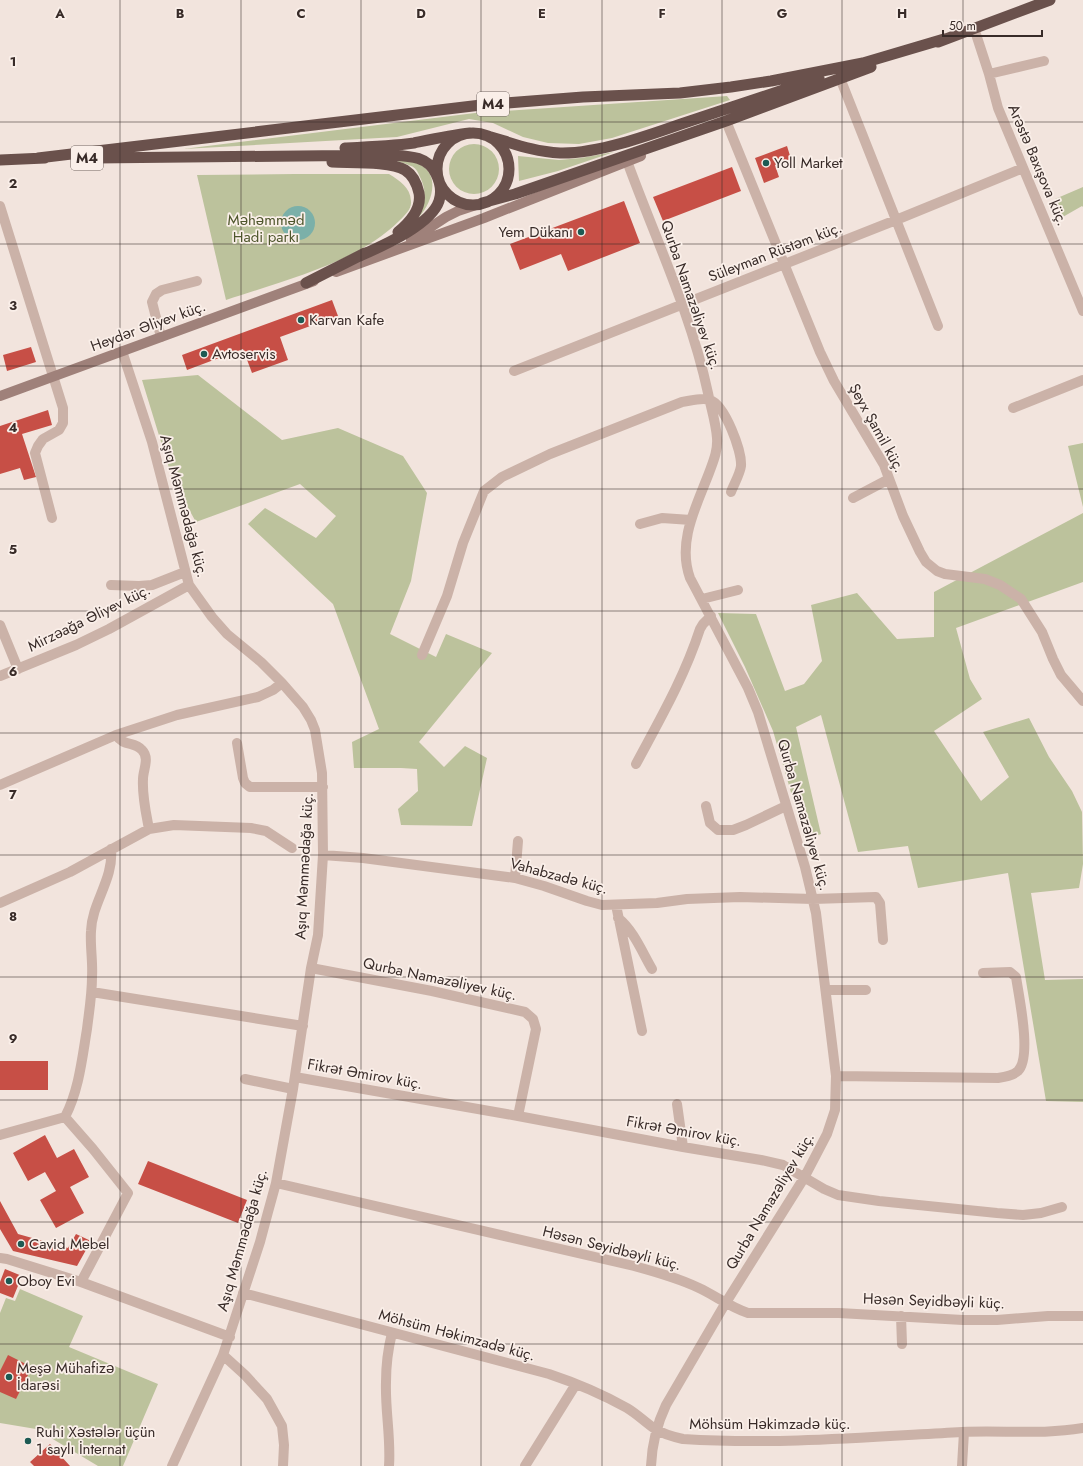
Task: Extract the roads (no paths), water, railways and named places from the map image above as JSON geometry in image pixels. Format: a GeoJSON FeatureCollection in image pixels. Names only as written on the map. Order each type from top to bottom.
{"type":"FeatureCollection","features":[{"type":"Feature","properties":{"kind":"highway","name":"M4"},"geometry":{"type":"LineString","coordinates":[[38,158],[489,104],[583,97],[680,93],[771,81],[863,63],[944,39],[1050,0]]}},
{"type":"Feature","properties":{"kind":"highway"},"geometry":{"type":"LineString","coordinates":[[173,157],[406,156],[418,158],[430,164],[444,189],[456,200],[471,204],[482,203],[515,194],[726,121],[944,39]]}},
{"type":"Feature","properties":{"kind":"highway"},"geometry":{"type":"LineString","coordinates":[[306,283],[410,231],[432,213],[439,202],[441,194],[438,170],[439,159],[443,149],[455,138],[475,133],[540,151],[561,153],[585,151],[654,133],[863,63]]}},
{"type":"Feature","properties":{"kind":"highway"},"geometry":{"type":"LineString","coordinates":[[173,157],[380,146],[413,143],[448,136],[475,133],[491,137],[499,144],[505,152],[509,163],[509,173],[506,184],[496,196],[482,203]]}},
{"type":"Feature","properties":{"kind":"highway","name":"M4"},"geometry":{"type":"LineString","coordinates":[[0,160],[38,158],[173,157]]}},
{"type":"Feature","properties":{"kind":"highway"},"geometry":{"type":"LineString","coordinates":[[173,157],[379,164],[404,169],[412,175],[417,185],[420,198],[418,209],[411,219],[390,238],[360,256]]}},
{"type":"Feature","properties":{"kind":"main road"},"geometry":{"type":"LineString","coordinates":[[381,256],[484,218],[726,121]]}},
{"type":"Feature","properties":{"kind":"main road"},"geometry":{"type":"LineString","coordinates":[[381,256],[407,242],[446,217],[458,211],[482,203]]}},
{"type":"Feature","properties":{"kind":"main road","name":"Heydər Əliyev küç."},"geometry":{"type":"LineString","coordinates":[[0,396],[381,256]]}},
{"type":"Feature","properties":{"kind":"street","name":"Arəstə Baxışova küç."},"geometry":{"type":"LineString","coordinates":[[974,28],[998,108],[1083,311]]}},
{"type":"Feature","properties":{"kind":"street"},"geometry":{"type":"LineString","coordinates":[[989,74],[1044,61]]}},
{"type":"Feature","properties":{"kind":"street"},"geometry":{"type":"LineString","coordinates":[[840,78],[938,326]]}},
{"type":"Feature","properties":{"kind":"street","name":"Şeyx Şamil küç."},"geometry":{"type":"LineString","coordinates":[[726,121],[820,352],[834,381],[884,465],[907,523],[926,562],[936,571],[945,574],[985,579],[1000,585],[1021,599],[1042,632],[1061,675],[1083,701]]}},
{"type":"Feature","properties":{"kind":"street","name":"Qurba Namazəliyev küç."},"geometry":{"type":"LineString","coordinates":[[627,161],[694,340],[704,373],[715,423],[717,448],[691,520],[686,539],[685,566],[748,688],[758,712],[786,806],[813,899],[818,925],[836,1076],[835,1110],[827,1134],[804,1178],[725,1304],[666,1405],[655,1429],[651,1450],[651,1466]]}},
{"type":"Feature","properties":{"kind":"street","name":"Süleyman Rüstəm küç."},"geometry":{"type":"LineString","coordinates":[[514,371],[896,220],[1023,168]]}},
{"type":"Feature","properties":{"kind":"street"},"geometry":{"type":"LineString","coordinates":[[0,206],[4,232],[54,376],[63,408],[63,423],[59,430],[43,439],[35,453],[52,518]]}},
{"type":"Feature","properties":{"kind":"street"},"geometry":{"type":"LineString","coordinates":[[161,336],[152,302],[156,294],[162,290],[197,281]]}},
{"type":"Feature","properties":{"kind":"street","name":"Aşıq Məmmədağa küç."},"geometry":{"type":"LineString","coordinates":[[122,351],[152,442],[189,584],[212,617],[227,634],[261,662],[303,707],[315,730],[319,748],[323,787],[323,856],[318,935],[311,968],[295,1077],[276,1183],[260,1242],[230,1337],[172,1466]]}},
{"type":"Feature","properties":{"kind":"street"},"geometry":{"type":"LineString","coordinates":[[1013,408],[1083,380]]}},
{"type":"Feature","properties":{"kind":"street"},"geometry":{"type":"LineString","coordinates":[[422,655],[447,596],[463,543],[484,491],[502,477],[550,454],[682,402],[698,399],[710,400],[724,414],[741,457],[741,468],[731,492]]}},
{"type":"Feature","properties":{"kind":"street"},"geometry":{"type":"LineString","coordinates":[[853,498],[889,480]]}},
{"type":"Feature","properties":{"kind":"street"},"geometry":{"type":"LineString","coordinates":[[640,524],[662,518],[691,520]]}},
{"type":"Feature","properties":{"kind":"street"},"geometry":{"type":"LineString","coordinates":[[111,585],[152,585],[185,572]]}},
{"type":"Feature","properties":{"kind":"street","name":"Mirzəağa Əliyev küç."},"geometry":{"type":"LineString","coordinates":[[0,676],[109,629],[189,584]]}},
{"type":"Feature","properties":{"kind":"street"},"geometry":{"type":"LineString","coordinates":[[702,599],[738,590]]}},
{"type":"Feature","properties":{"kind":"street"},"geometry":{"type":"LineString","coordinates":[[636,764],[676,690],[687,666],[700,629],[711,616]]}},
{"type":"Feature","properties":{"kind":"street"},"geometry":{"type":"LineString","coordinates":[[0,625],[18,669]]}},
{"type":"Feature","properties":{"kind":"street"},"geometry":{"type":"LineString","coordinates":[[0,785],[116,735],[176,715],[258,697],[273,690],[282,683]]}},
{"type":"Feature","properties":{"kind":"street"},"geometry":{"type":"LineString","coordinates":[[116,735],[119,740],[137,746],[143,750],[146,760],[143,779],[143,792],[149,829]]}},
{"type":"Feature","properties":{"kind":"street"},"geometry":{"type":"LineString","coordinates":[[237,743],[243,778],[245,783],[250,787],[323,787]]}},
{"type":"Feature","properties":{"kind":"street"},"geometry":{"type":"LineString","coordinates":[[706,806],[710,823],[718,830],[733,830],[786,806]]}},
{"type":"Feature","properties":{"kind":"street"},"geometry":{"type":"LineString","coordinates":[[0,903],[70,872],[149,829],[174,825],[251,828],[266,831],[292,848]]}},
{"type":"Feature","properties":{"kind":"street"},"geometry":{"type":"LineString","coordinates":[[515,878],[518,841]]}},
{"type":"Feature","properties":{"kind":"street"},"geometry":{"type":"LineString","coordinates":[[0,1135],[65,1118],[72,1104],[79,1077],[92,992],[91,932],[93,918],[110,872],[112,860],[111,849]]}},
{"type":"Feature","properties":{"kind":"street","name":"Vahabzadə küç."},"geometry":{"type":"LineString","coordinates":[[323,856],[363,858],[515,878],[602,905],[657,903],[687,899],[732,897],[813,899],[876,897],[880,902],[883,940]]}},
{"type":"Feature","properties":{"kind":"street"},"geometry":{"type":"LineString","coordinates":[[616,905],[642,1030]]}},
{"type":"Feature","properties":{"kind":"street"},"geometry":{"type":"LineString","coordinates":[[618,918],[630,931],[652,969]]}},
{"type":"Feature","properties":{"kind":"street","name":"Qurba Namazəliyev küç."},"geometry":{"type":"LineString","coordinates":[[311,968],[440,992],[525,1012],[533,1019],[536,1029],[518,1116]]}},
{"type":"Feature","properties":{"kind":"street"},"geometry":{"type":"LineString","coordinates":[[836,1076],[998,1078],[1008,1076],[1018,1071],[1022,1065],[1025,1041],[1016,977],[1010,972],[984,973]]}},
{"type":"Feature","properties":{"kind":"street"},"geometry":{"type":"LineString","coordinates":[[826,990],[866,990]]}},
{"type":"Feature","properties":{"kind":"street"},"geometry":{"type":"LineString","coordinates":[[92,992],[303,1026]]}},
{"type":"Feature","properties":{"kind":"street","name":"Fikrət Əmirov küç."},"geometry":{"type":"LineString","coordinates":[[295,1077],[783,1165],[824,1189],[838,1195],[879,1201],[1023,1215],[1041,1213],[1062,1207]]}},
{"type":"Feature","properties":{"kind":"street"},"geometry":{"type":"LineString","coordinates":[[245,1079],[293,1089]]}},
{"type":"Feature","properties":{"kind":"street"},"geometry":{"type":"LineString","coordinates":[[677,1104],[683,1147]]}},
{"type":"Feature","properties":{"kind":"street"},"geometry":{"type":"LineString","coordinates":[[65,1118],[93,1149],[128,1193],[81,1282]]}},
{"type":"Feature","properties":{"kind":"street","name":"Həsən Seyidbəyli küç."},"geometry":{"type":"LineString","coordinates":[[276,1183],[634,1266],[675,1278],[699,1288],[735,1309],[753,1313],[839,1313],[963,1320],[1083,1316]]}},
{"type":"Feature","properties":{"kind":"street"},"geometry":{"type":"LineString","coordinates":[[0,1258],[81,1282],[230,1337]]}},
{"type":"Feature","properties":{"kind":"street","name":"Möhsüm Həkimzadə küç."},"geometry":{"type":"LineString","coordinates":[[243,1293],[549,1374],[576,1384],[629,1409],[655,1429],[671,1436],[683,1439],[827,1440],[964,1432],[1030,1432],[1083,1428]]}},
{"type":"Feature","properties":{"kind":"street"},"geometry":{"type":"LineString","coordinates":[[901,1316],[902,1344]]}},
{"type":"Feature","properties":{"kind":"street"},"geometry":{"type":"LineString","coordinates":[[389,1466],[390,1436],[386,1384],[387,1357],[392,1333]]}},
{"type":"Feature","properties":{"kind":"street"},"geometry":{"type":"LineString","coordinates":[[223,1355],[245,1375],[267,1399],[282,1426],[284,1445],[283,1466]]}},
{"type":"Feature","properties":{"kind":"street"},"geometry":{"type":"LineString","coordinates":[[525,1466],[576,1384]]}},
{"type":"Feature","properties":{"kind":"street"},"geometry":{"type":"LineString","coordinates":[[962,1466],[964,1432]]}},
{"type":"Feature","properties":{"kind":"water"},"geometry":{"type":"Polygon","coordinates":[[[298,206],[310,211],[315,223],[310,235],[298,240],[286,235],[281,223],[286,211],[298,206]]]}},
{"type":"Feature","properties":{"kind":"place","name":"Yoll Market"},"geometry":{"type":"Point","coordinates":[766,163]}},
{"type":"Feature","properties":{"kind":"place","name":"Yem Dükanı"},"geometry":{"type":"Point","coordinates":[581,232]}},
{"type":"Feature","properties":{"kind":"place","name":"Karvan Kafe"},"geometry":{"type":"Point","coordinates":[301,320]}},
{"type":"Feature","properties":{"kind":"place","name":"Avtoservis"},"geometry":{"type":"Point","coordinates":[204,354]}},
{"type":"Feature","properties":{"kind":"place","name":"Cavid Mebel"},"geometry":{"type":"Point","coordinates":[21,1244]}},
{"type":"Feature","properties":{"kind":"place","name":"Oboy Evi"},"geometry":{"type":"Point","coordinates":[9,1281]}},
{"type":"Feature","properties":{"kind":"place","name":"Meşə Mühafizə İdarəsi"},"geometry":{"type":"Point","coordinates":[9,1377]}},
{"type":"Feature","properties":{"kind":"place","name":"Ruhi Xəstələr üçün 1 saylı İnternat"},"geometry":{"type":"Point","coordinates":[28,1441]}},
{"type":"Feature","properties":{"kind":"park label","name":"Məhəmməd Hadi parkı"},"geometry":{"type":"Point","coordinates":[266,228]}}]}
